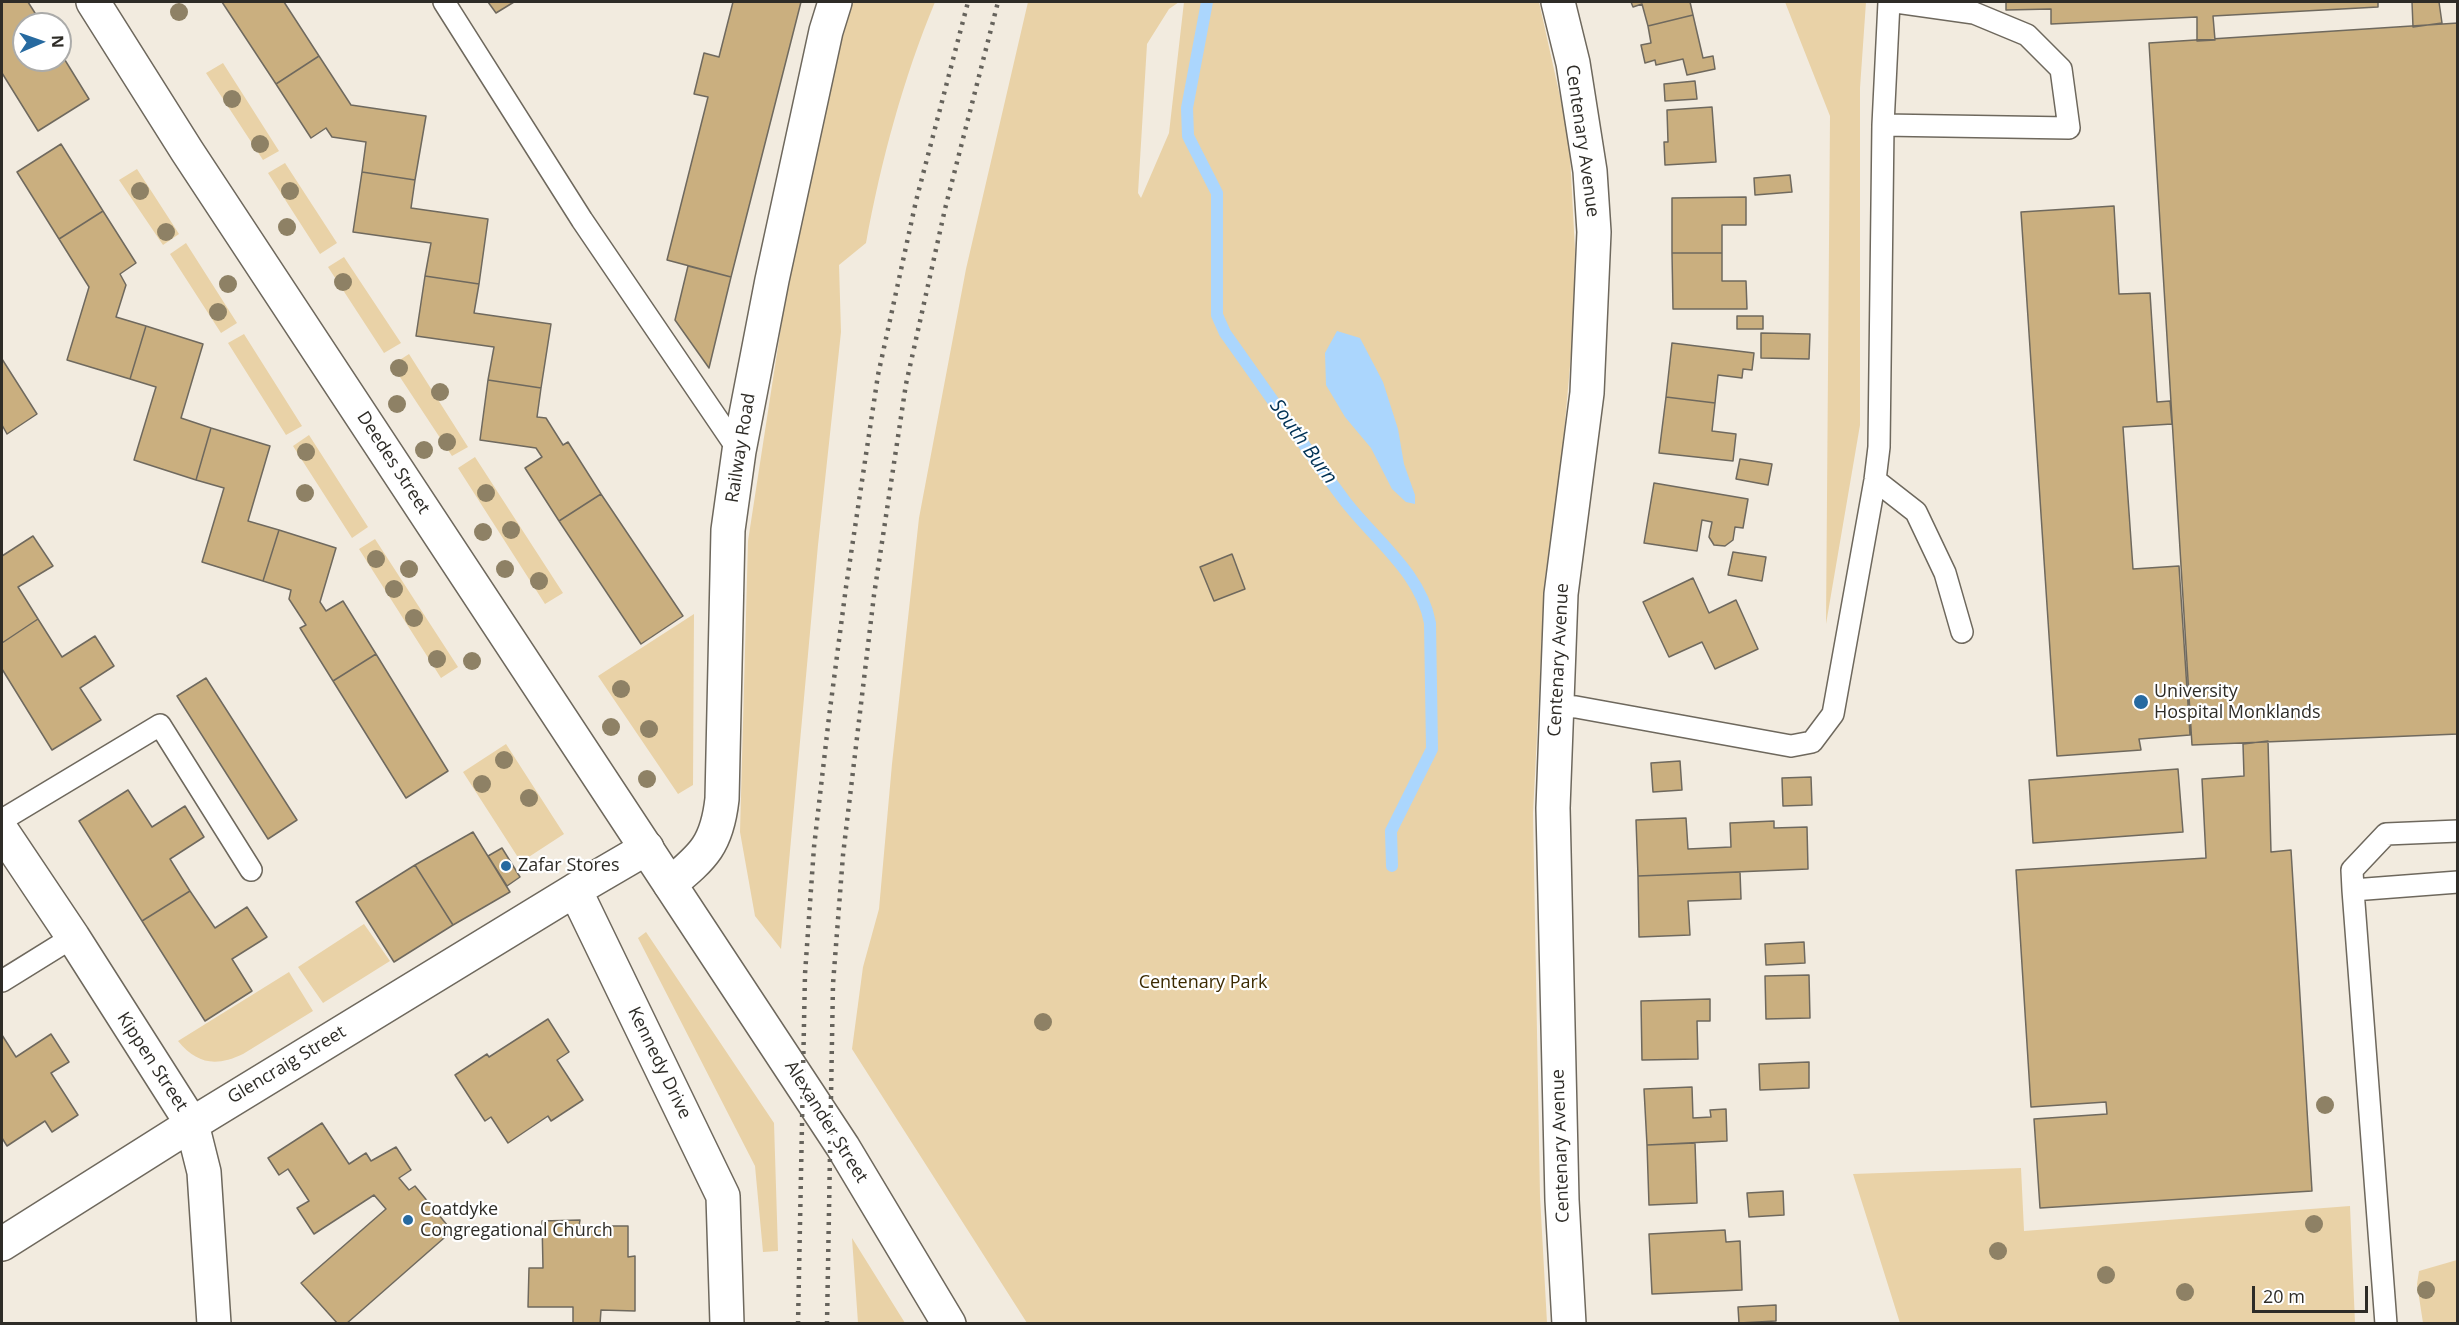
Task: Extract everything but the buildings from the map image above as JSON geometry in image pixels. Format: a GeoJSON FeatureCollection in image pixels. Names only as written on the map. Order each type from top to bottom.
{"type":"FeatureCollection","features":[{"type":"Feature","properties":{"kind":"street","name":"Deedes Street"},"geometry":{"type":"LineString","coordinates":[[93,2],[194,161],[697,923]]}},
{"type":"Feature","properties":{"kind":"street","name":"Railway Road"},"geometry":{"type":"LineString","coordinates":[[670,884],[699,860],[713,840],[719,821],[722,799],[729,530],[739,451],[774,269],[826,32],[835,2]]}},
{"type":"Feature","properties":{"kind":"street","name":"Centenary Avenue"},"geometry":{"type":"LineString","coordinates":[[1558,2],[1572,63],[1588,160],[1594,232],[1587,393],[1561,594],[1553,808],[1562,1200],[1569,1323]]}},
{"type":"Feature","properties":{"kind":"street","name":"Kippen Street"},"geometry":{"type":"LineString","coordinates":[[2,831],[73,937],[192,1124],[204,1172],[214,1323]]}},
{"type":"Feature","properties":{"kind":"street"},"geometry":{"type":"LineString","coordinates":[[575,890],[647,848]]}},
{"type":"Feature","properties":{"kind":"street","name":"Glencraig Street"},"geometry":{"type":"LineString","coordinates":[[2,1244],[192,1124],[575,890]]}},
{"type":"Feature","properties":{"kind":"street","name":"Kennedy Drive"},"geometry":{"type":"LineString","coordinates":[[575,890],[723,1197],[727,1323]]}},
{"type":"Feature","properties":{"kind":"street","name":"Alexander Street"},"geometry":{"type":"LineString","coordinates":[[697,923],[843,1147],[950,1323]]}},
{"type":"Feature","properties":{"kind":"lane"},"geometry":{"type":"LineString","coordinates":[[444,2],[582,220],[739,451]]}},
{"type":"Feature","properties":{"kind":"lane"},"geometry":{"type":"LineString","coordinates":[[1556,706],[1576,707],[1791,746],[1812,742],[1833,714],[1879,447],[1883,125],[1888,2]]}},
{"type":"Feature","properties":{"kind":"lane"},"geometry":{"type":"LineString","coordinates":[[1883,125],[2069,128],[2061,69],[2027,35],[1974,13],[1896,2]]}},
{"type":"Feature","properties":{"kind":"lane"},"geometry":{"type":"LineString","coordinates":[[1875,480],[1916,512],[1946,573],[1962,632]]}},
{"type":"Feature","properties":{"kind":"lane"},"geometry":{"type":"LineString","coordinates":[[2,820],[160,725],[251,870]]}},
{"type":"Feature","properties":{"kind":"lane"},"geometry":{"type":"LineString","coordinates":[[2386,1323],[2352,870],[2386,834],[2457,831]]}},
{"type":"Feature","properties":{"kind":"lane"},"geometry":{"type":"LineString","coordinates":[[2353,890],[2457,882]]}},
{"type":"Feature","properties":{"kind":"lane"},"geometry":{"type":"LineString","coordinates":[[2,981],[73,937]]}},
{"type":"Feature","properties":{"kind":"green space"},"geometry":{"type":"Polygon","coordinates":[[[853,2],[935,2],[923,31],[894,121],[866,243],[839,265],[841,332],[818,545],[781,949],[755,916],[740,832],[748,541],[785,301],[842,36],[853,2]]]}},
{"type":"Feature","properties":{"kind":"green space","name":"Centenary Park"},"geometry":{"type":"Polygon","coordinates":[[[1028,2],[1179,2],[1169,9],[1147,44],[1138,193],[1141,198],[1169,133],[1184,2],[1539,2],[1569,137],[1575,250],[1573,332],[1562,456],[1545,579],[1533,813],[1540,1196],[1547,1323],[1027,1323],[852,1049],[863,967],[879,909],[892,764],[919,518],[966,269],[1028,2]]]}},
{"type":"Feature","properties":{"kind":"green space"},"geometry":{"type":"Polygon","coordinates":[[[1785,2],[1866,2],[1860,88],[1860,425],[1826,624],[1830,116],[1785,2]]]}},
{"type":"Feature","properties":{"kind":"green space"},"geometry":{"type":"Polygon","coordinates":[[[223,63],[279,151],[263,160],[206,73],[223,63]]]}},
{"type":"Feature","properties":{"kind":"green space"},"geometry":{"type":"Polygon","coordinates":[[[285,163],[337,243],[320,254],[268,173],[285,163]]]}},
{"type":"Feature","properties":{"kind":"green space"},"geometry":{"type":"Polygon","coordinates":[[[137,169],[179,234],[163,245],[119,180],[137,169]]]}},
{"type":"Feature","properties":{"kind":"green space"},"geometry":{"type":"Polygon","coordinates":[[[186,243],[237,323],[221,333],[170,254],[186,243]]]}},
{"type":"Feature","properties":{"kind":"green space"},"geometry":{"type":"Polygon","coordinates":[[[344,257],[401,343],[384,353],[328,267],[344,257]]]}},
{"type":"Feature","properties":{"kind":"green space"},"geometry":{"type":"Polygon","coordinates":[[[244,334],[302,426],[286,435],[228,343],[244,334]]]}},
{"type":"Feature","properties":{"kind":"green space"},"geometry":{"type":"Polygon","coordinates":[[[409,354],[468,447],[452,456],[392,365],[409,354]]]}},
{"type":"Feature","properties":{"kind":"green space"},"geometry":{"type":"Polygon","coordinates":[[[309,435],[368,527],[352,538],[293,446],[309,435]]]}},
{"type":"Feature","properties":{"kind":"green space"},"geometry":{"type":"Polygon","coordinates":[[[475,457],[563,593],[545,604],[458,468],[475,457]]]}},
{"type":"Feature","properties":{"kind":"green space"},"geometry":{"type":"Polygon","coordinates":[[[375,539],[458,667],[441,678],[359,549],[375,539]]]}},
{"type":"Feature","properties":{"kind":"green space"},"geometry":{"type":"Polygon","coordinates":[[[694,614],[693,785],[678,794],[598,676],[694,614]]]}},
{"type":"Feature","properties":{"kind":"green space"},"geometry":{"type":"Polygon","coordinates":[[[506,744],[564,834],[521,862],[463,772],[506,744]]]}},
{"type":"Feature","properties":{"kind":"green space"},"geometry":{"type":"Polygon","coordinates":[[[364,924],[390,961],[323,1003],[298,967],[364,924]]]}},
{"type":"Feature","properties":{"kind":"green space"},"geometry":{"type":"Polygon","coordinates":[[[646,932],[774,1123],[778,1251],[763,1252],[755,1166],[638,938],[646,932]]]}},
{"type":"Feature","properties":{"kind":"green space"},"geometry":{"type":"Polygon","coordinates":[[[289,972],[313,1011],[243,1054],[224,1061],[200,1059],[192,1055],[178,1041],[289,972]]]}},
{"type":"Feature","properties":{"kind":"green space"},"geometry":{"type":"Polygon","coordinates":[[[2021,1168],[2024,1231],[2350,1206],[2355,1323],[1900,1323],[1853,1174],[2021,1168]]]}},
{"type":"Feature","properties":{"kind":"green space"},"geometry":{"type":"Polygon","coordinates":[[[852,1238],[905,1323],[858,1323],[852,1238]]]}},
{"type":"Feature","properties":{"kind":"green space"},"geometry":{"type":"Polygon","coordinates":[[[2457,1260],[2457,1323],[2423,1323],[2417,1284],[2419,1271],[2457,1260]]]}},
{"type":"Feature","properties":{"kind":"water"},"geometry":{"type":"Polygon","coordinates":[[[1337,331],[1360,338],[1383,382],[1398,429],[1404,464],[1415,495],[1415,504],[1406,502],[1392,489],[1371,448],[1345,417],[1326,385],[1325,353],[1337,331]]]}},
{"type":"Feature","properties":{"kind":"waterway","name":"South Burn"},"geometry":{"type":"LineString","coordinates":[[1207,2],[1187,108],[1188,136],[1217,193],[1217,315],[1225,333],[1345,501],[1407,573],[1425,605],[1430,623],[1432,749],[1391,831],[1392,866]]}},
{"type":"Feature","properties":{"kind":"railway"},"geometry":{"type":"LineString","coordinates":[[798,1324],[805,974],[814,847],[829,717],[878,375],[916,201],[968,2]]}},
{"type":"Feature","properties":{"kind":"railway"},"geometry":{"type":"LineString","coordinates":[[827,1324],[833,984],[843,855],[874,595],[906,384],[945,209],[998,2]]}},
{"type":"Feature","properties":{"kind":"place","name":"University Hospital Monklands"},"geometry":{"type":"Point","coordinates":[2141,702]}},
{"type":"Feature","properties":{"kind":"place","name":"Zafar Stores"},"geometry":{"type":"Point","coordinates":[506,866]}},
{"type":"Feature","properties":{"kind":"place","name":"Coatdyke Congregational Church"},"geometry":{"type":"Point","coordinates":[408,1220]}}]}
